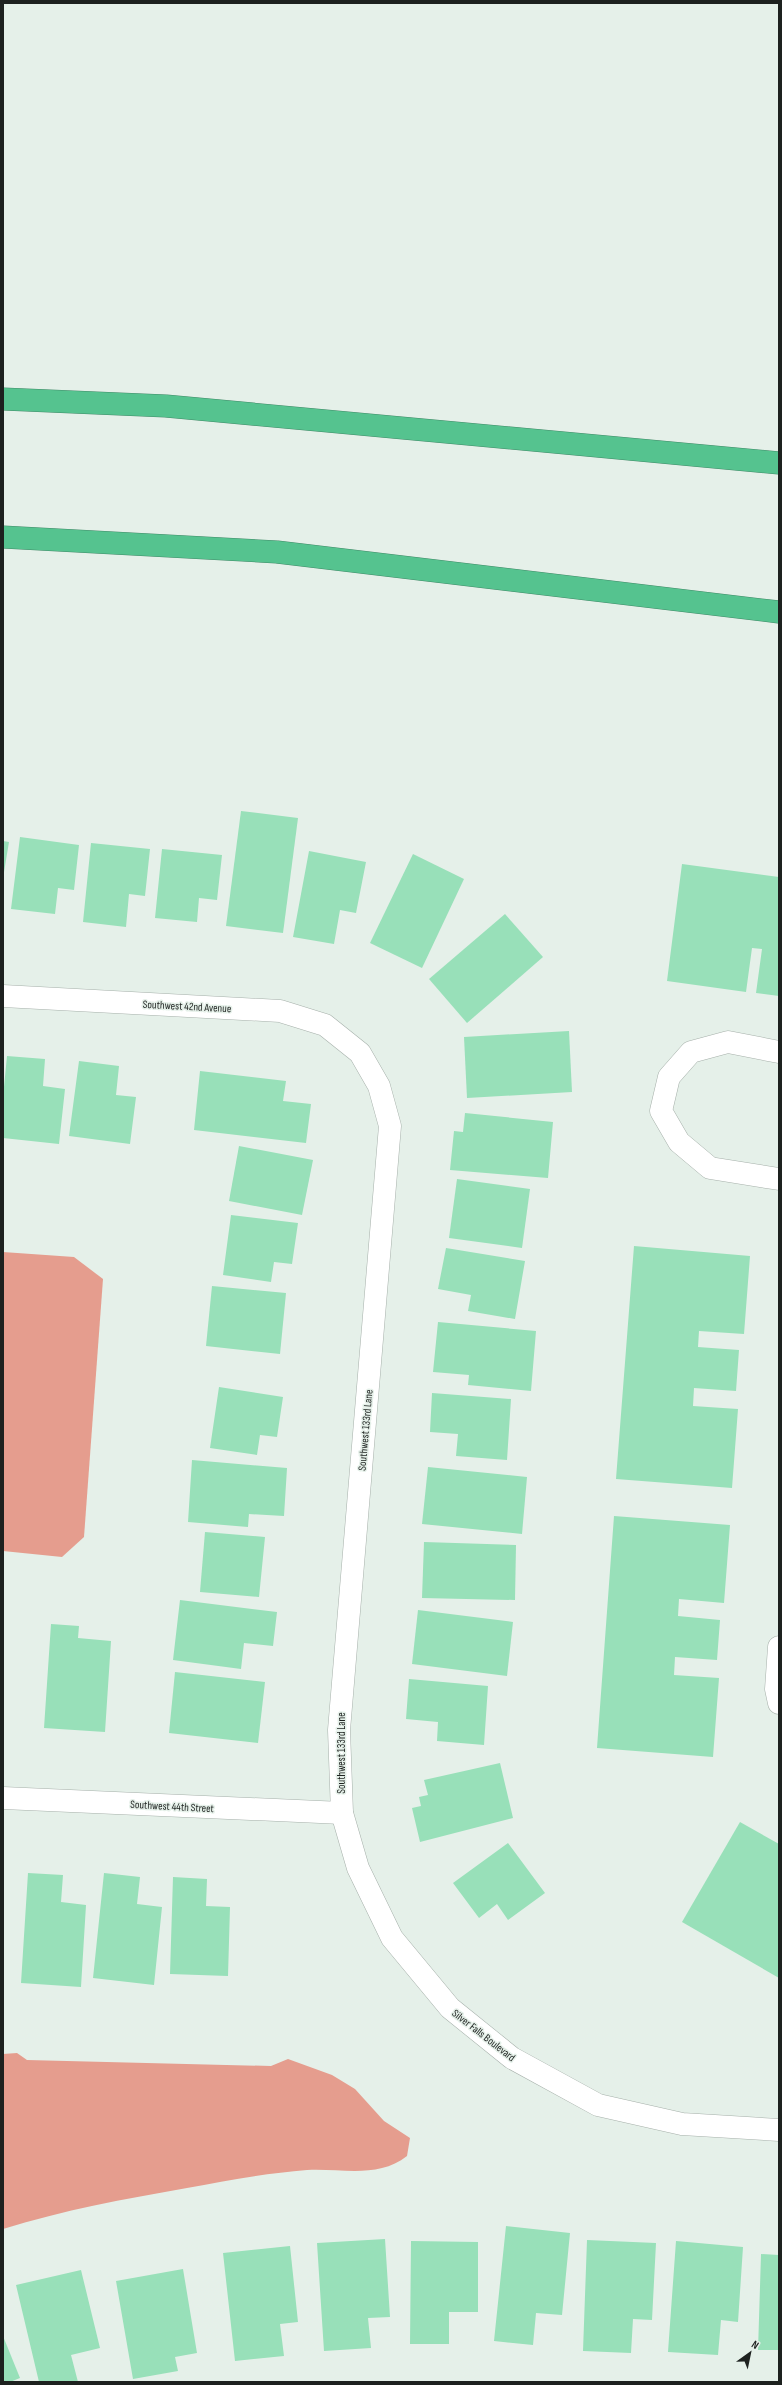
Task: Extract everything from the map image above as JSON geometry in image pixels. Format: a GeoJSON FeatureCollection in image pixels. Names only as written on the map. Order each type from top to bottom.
{"type":"FeatureCollection","features":[{"type":"Feature","properties":{"kind":"highway"},"geometry":{"type":"LineString","coordinates":[[3,399],[166,406],[779,463]]}},
{"type":"Feature","properties":{"kind":"highway"},"geometry":{"type":"LineString","coordinates":[[3,537],[277,552],[779,612]]}},
{"type":"Feature","properties":{"kind":"street","name":"Southwest 42nd Avenue"},"geometry":{"type":"LineString","coordinates":[[3,996],[280,1011],[325,1025],[360,1053]]}},
{"type":"Feature","properties":{"kind":"street"},"geometry":{"type":"LineString","coordinates":[[779,1052],[728,1042],[691,1052],[669,1077],[661,1111],[679,1142],[710,1168],[779,1179]]}},
{"type":"Feature","properties":{"kind":"street","name":"Southwest 133rd Lane"},"geometry":{"type":"LineString","coordinates":[[342,1813],[339,1730],[390,1126],[379,1086],[360,1053]]}},
{"type":"Feature","properties":{"kind":"street"},"geometry":{"type":"LineString","coordinates":[[779,1647],[776,1689],[779,1703]]}},
{"type":"Feature","properties":{"kind":"street","name":"Southwest 44th Street"},"geometry":{"type":"LineString","coordinates":[[3,1798],[342,1813]]}},
{"type":"Feature","properties":{"kind":"street","name":"Silver Falls Boulevard"},"geometry":{"type":"LineString","coordinates":[[342,1813],[358,1868],[392,1938],[450,2008],[512,2058],[598,2105],[682,2124],[779,2130]]}},
{"type":"Feature","properties":{"kind":"shaded area"},"geometry":{"type":"Polygon","coordinates":[[[3,1252],[74,1257],[103,1279],[84,1537],[62,1557],[3,1551],[3,1252]]]}},
{"type":"Feature","properties":{"kind":"shaded area"},"geometry":{"type":"Polygon","coordinates":[[[17,2053],[27,2060],[271,2066],[288,2059],[332,2075],[355,2089],[384,2121],[410,2138],[407,2156],[384,2168],[372,2170],[292,2171],[164,2192],[71,2211],[3,2229],[3,2054],[17,2053]]]}},
{"type":"Feature","properties":{"kind":"building"},"geometry":{"type":"Polygon","coordinates":[[[241,811],[298,818],[283,933],[226,926],[241,811]]]}},
{"type":"Feature","properties":{"kind":"building"},"geometry":{"type":"Polygon","coordinates":[[[20,837],[79,845],[74,890],[58,888],[55,914],[11,909],[20,837]]]}},
{"type":"Feature","properties":{"kind":"building"},"geometry":{"type":"Polygon","coordinates":[[[3,841],[9,842],[4,872],[3,872],[3,841]]]}},
{"type":"Feature","properties":{"kind":"building"},"geometry":{"type":"Polygon","coordinates":[[[91,843],[150,849],[145,896],[129,894],[126,927],[83,922],[91,843]]]}},
{"type":"Feature","properties":{"kind":"building"},"geometry":{"type":"Polygon","coordinates":[[[162,849],[222,855],[217,900],[199,898],[197,922],[155,918],[162,849]]]}},
{"type":"Feature","properties":{"kind":"building"},"geometry":{"type":"Polygon","coordinates":[[[309,851],[366,862],[356,913],[340,910],[334,944],[293,937],[309,851]]]}},
{"type":"Feature","properties":{"kind":"building"},"geometry":{"type":"Polygon","coordinates":[[[413,854],[464,879],[422,968],[370,943],[413,854]]]}},
{"type":"Feature","properties":{"kind":"building"},"geometry":{"type":"Polygon","coordinates":[[[682,864],[779,877],[779,996],[756,993],[762,949],[752,948],[746,992],[667,981],[682,864]]]}},
{"type":"Feature","properties":{"kind":"building"},"geometry":{"type":"Polygon","coordinates":[[[505,914],[543,957],[467,1023],[429,979],[505,914]]]}},
{"type":"Feature","properties":{"kind":"building"},"geometry":{"type":"Polygon","coordinates":[[[569,1031],[572,1092],[467,1098],[464,1037],[569,1031]]]}},
{"type":"Feature","properties":{"kind":"building"},"geometry":{"type":"Polygon","coordinates":[[[7,1056],[45,1059],[43,1086],[65,1089],[59,1144],[3,1138],[3,1097],[7,1056]]]}},
{"type":"Feature","properties":{"kind":"building"},"geometry":{"type":"Polygon","coordinates":[[[79,1061],[119,1066],[116,1095],[136,1097],[130,1144],[69,1136],[79,1061]]]}},
{"type":"Feature","properties":{"kind":"building"},"geometry":{"type":"Polygon","coordinates":[[[200,1071],[286,1081],[283,1101],[311,1104],[306,1143],[194,1130],[200,1071]]]}},
{"type":"Feature","properties":{"kind":"building"},"geometry":{"type":"Polygon","coordinates":[[[465,1113],[553,1122],[548,1178],[450,1170],[454,1131],[463,1132],[465,1113]]]}},
{"type":"Feature","properties":{"kind":"building"},"geometry":{"type":"Polygon","coordinates":[[[239,1146],[313,1160],[302,1215],[229,1201],[239,1146]]]}},
{"type":"Feature","properties":{"kind":"building"},"geometry":{"type":"Polygon","coordinates":[[[457,1179],[530,1189],[522,1248],[449,1238],[457,1179]]]}},
{"type":"Feature","properties":{"kind":"building"},"geometry":{"type":"Polygon","coordinates":[[[231,1215],[298,1223],[292,1264],[274,1262],[271,1282],[223,1275],[231,1215]]]}},
{"type":"Feature","properties":{"kind":"building"},"geometry":{"type":"Polygon","coordinates":[[[634,1246],[750,1256],[744,1334],[699,1331],[698,1347],[739,1350],[736,1391],[694,1388],[693,1406],[738,1409],[732,1488],[616,1479],[634,1246]]]}},
{"type":"Feature","properties":{"kind":"building"},"geometry":{"type":"Polygon","coordinates":[[[446,1248],[525,1261],[515,1319],[468,1311],[471,1295],[438,1289],[446,1248]]]}},
{"type":"Feature","properties":{"kind":"building"},"geometry":{"type":"Polygon","coordinates":[[[212,1286],[286,1293],[280,1354],[206,1346],[212,1286]]]}},
{"type":"Feature","properties":{"kind":"building"},"geometry":{"type":"Polygon","coordinates":[[[438,1322],[536,1331],[531,1391],[468,1385],[469,1375],[433,1372],[438,1322]]]}},
{"type":"Feature","properties":{"kind":"building"},"geometry":{"type":"Polygon","coordinates":[[[219,1387],[283,1397],[277,1437],[260,1435],[257,1455],[210,1448],[219,1387]]]}},
{"type":"Feature","properties":{"kind":"building"},"geometry":{"type":"Polygon","coordinates":[[[432,1393],[511,1399],[507,1460],[456,1456],[458,1434],[430,1432],[432,1393]]]}},
{"type":"Feature","properties":{"kind":"building"},"geometry":{"type":"Polygon","coordinates":[[[192,1460],[287,1468],[284,1516],[249,1514],[248,1527],[188,1522],[192,1460]]]}},
{"type":"Feature","properties":{"kind":"building"},"geometry":{"type":"Polygon","coordinates":[[[428,1467],[527,1477],[522,1534],[422,1524],[428,1467]]]}},
{"type":"Feature","properties":{"kind":"building"},"geometry":{"type":"Polygon","coordinates":[[[614,1516],[730,1525],[724,1603],[679,1599],[678,1616],[720,1620],[717,1660],[675,1657],[674,1675],[719,1678],[713,1757],[597,1748],[614,1516]]]}},
{"type":"Feature","properties":{"kind":"building"},"geometry":{"type":"Polygon","coordinates":[[[205,1532],[265,1537],[259,1597],[200,1592],[205,1532]]]}},
{"type":"Feature","properties":{"kind":"building"},"geometry":{"type":"Polygon","coordinates":[[[424,1542],[516,1545],[515,1600],[422,1598],[424,1542]]]}},
{"type":"Feature","properties":{"kind":"building"},"geometry":{"type":"Polygon","coordinates":[[[180,1600],[277,1612],[273,1646],[244,1643],[241,1669],[173,1660],[180,1600]]]}},
{"type":"Feature","properties":{"kind":"building"},"geometry":{"type":"Polygon","coordinates":[[[418,1610],[513,1622],[507,1676],[412,1664],[418,1610]]]}},
{"type":"Feature","properties":{"kind":"building"},"geometry":{"type":"Polygon","coordinates":[[[51,1624],[79,1626],[78,1638],[111,1641],[105,1732],[44,1728],[51,1624]]]}},
{"type":"Feature","properties":{"kind":"building"},"geometry":{"type":"Polygon","coordinates":[[[175,1672],[265,1682],[258,1743],[169,1733],[175,1672]]]}},
{"type":"Feature","properties":{"kind":"building"},"geometry":{"type":"Polygon","coordinates":[[[409,1679],[488,1686],[484,1745],[437,1741],[438,1722],[406,1719],[409,1679]]]}},
{"type":"Feature","properties":{"kind":"building"},"geometry":{"type":"Polygon","coordinates":[[[500,1763],[513,1818],[420,1842],[412,1808],[421,1806],[419,1797],[428,1795],[424,1780],[500,1763]]]}},
{"type":"Feature","properties":{"kind":"building"},"geometry":{"type":"Polygon","coordinates":[[[740,1822],[779,1844],[779,1978],[682,1922],[740,1822]]]}},
{"type":"Feature","properties":{"kind":"building"},"geometry":{"type":"Polygon","coordinates":[[[508,1843],[545,1893],[508,1920],[497,1904],[479,1918],[453,1883],[508,1843]]]}},
{"type":"Feature","properties":{"kind":"building"},"geometry":{"type":"Polygon","coordinates":[[[28,1873],[63,1875],[61,1902],[86,1905],[81,1987],[21,1983],[28,1873]]]}},
{"type":"Feature","properties":{"kind":"building"},"geometry":{"type":"Polygon","coordinates":[[[104,1873],[140,1877],[137,1904],[162,1907],[154,1985],[93,1978],[104,1873]]]}},
{"type":"Feature","properties":{"kind":"building"},"geometry":{"type":"Polygon","coordinates":[[[173,1877],[207,1879],[206,1906],[230,1907],[228,1976],[170,1974],[173,1877]]]}},
{"type":"Feature","properties":{"kind":"building"},"geometry":{"type":"Polygon","coordinates":[[[506,2226],[570,2233],[562,2315],[536,2313],[533,2345],[494,2341],[506,2226]]]}},
{"type":"Feature","properties":{"kind":"building"},"geometry":{"type":"Polygon","coordinates":[[[385,2239],[390,2317],[368,2318],[371,2348],[324,2351],[317,2243],[385,2239]]]}},
{"type":"Feature","properties":{"kind":"building"},"geometry":{"type":"Polygon","coordinates":[[[587,2240],[656,2243],[652,2320],[633,2319],[631,2353],[583,2351],[587,2240]]]}},
{"type":"Feature","properties":{"kind":"building"},"geometry":{"type":"Polygon","coordinates":[[[411,2241],[478,2242],[478,2312],[449,2312],[449,2344],[410,2344],[411,2241]]]}},
{"type":"Feature","properties":{"kind":"building"},"geometry":{"type":"Polygon","coordinates":[[[676,2241],[743,2247],[738,2322],[721,2320],[718,2355],[668,2352],[676,2241]]]}},
{"type":"Feature","properties":{"kind":"building"},"geometry":{"type":"Polygon","coordinates":[[[290,2246],[298,2322],[280,2324],[284,2356],[235,2361],[223,2253],[290,2246]]]}},
{"type":"Feature","properties":{"kind":"building"},"geometry":{"type":"Polygon","coordinates":[[[761,2254],[779,2255],[779,2350],[758,2350],[761,2254]]]}},
{"type":"Feature","properties":{"kind":"building"},"geometry":{"type":"Polygon","coordinates":[[[183,2269],[197,2353],[175,2357],[178,2371],[133,2379],[116,2281],[183,2269]]]}},
{"type":"Feature","properties":{"kind":"building"},"geometry":{"type":"Polygon","coordinates":[[[81,2270],[100,2348],[71,2355],[78,2382],[39,2382],[16,2285],[81,2270]]]}},
{"type":"Feature","properties":{"kind":"building"},"geometry":{"type":"Polygon","coordinates":[[[3,2336],[20,2378],[10,2382],[3,2382],[3,2336]]]}}]}
